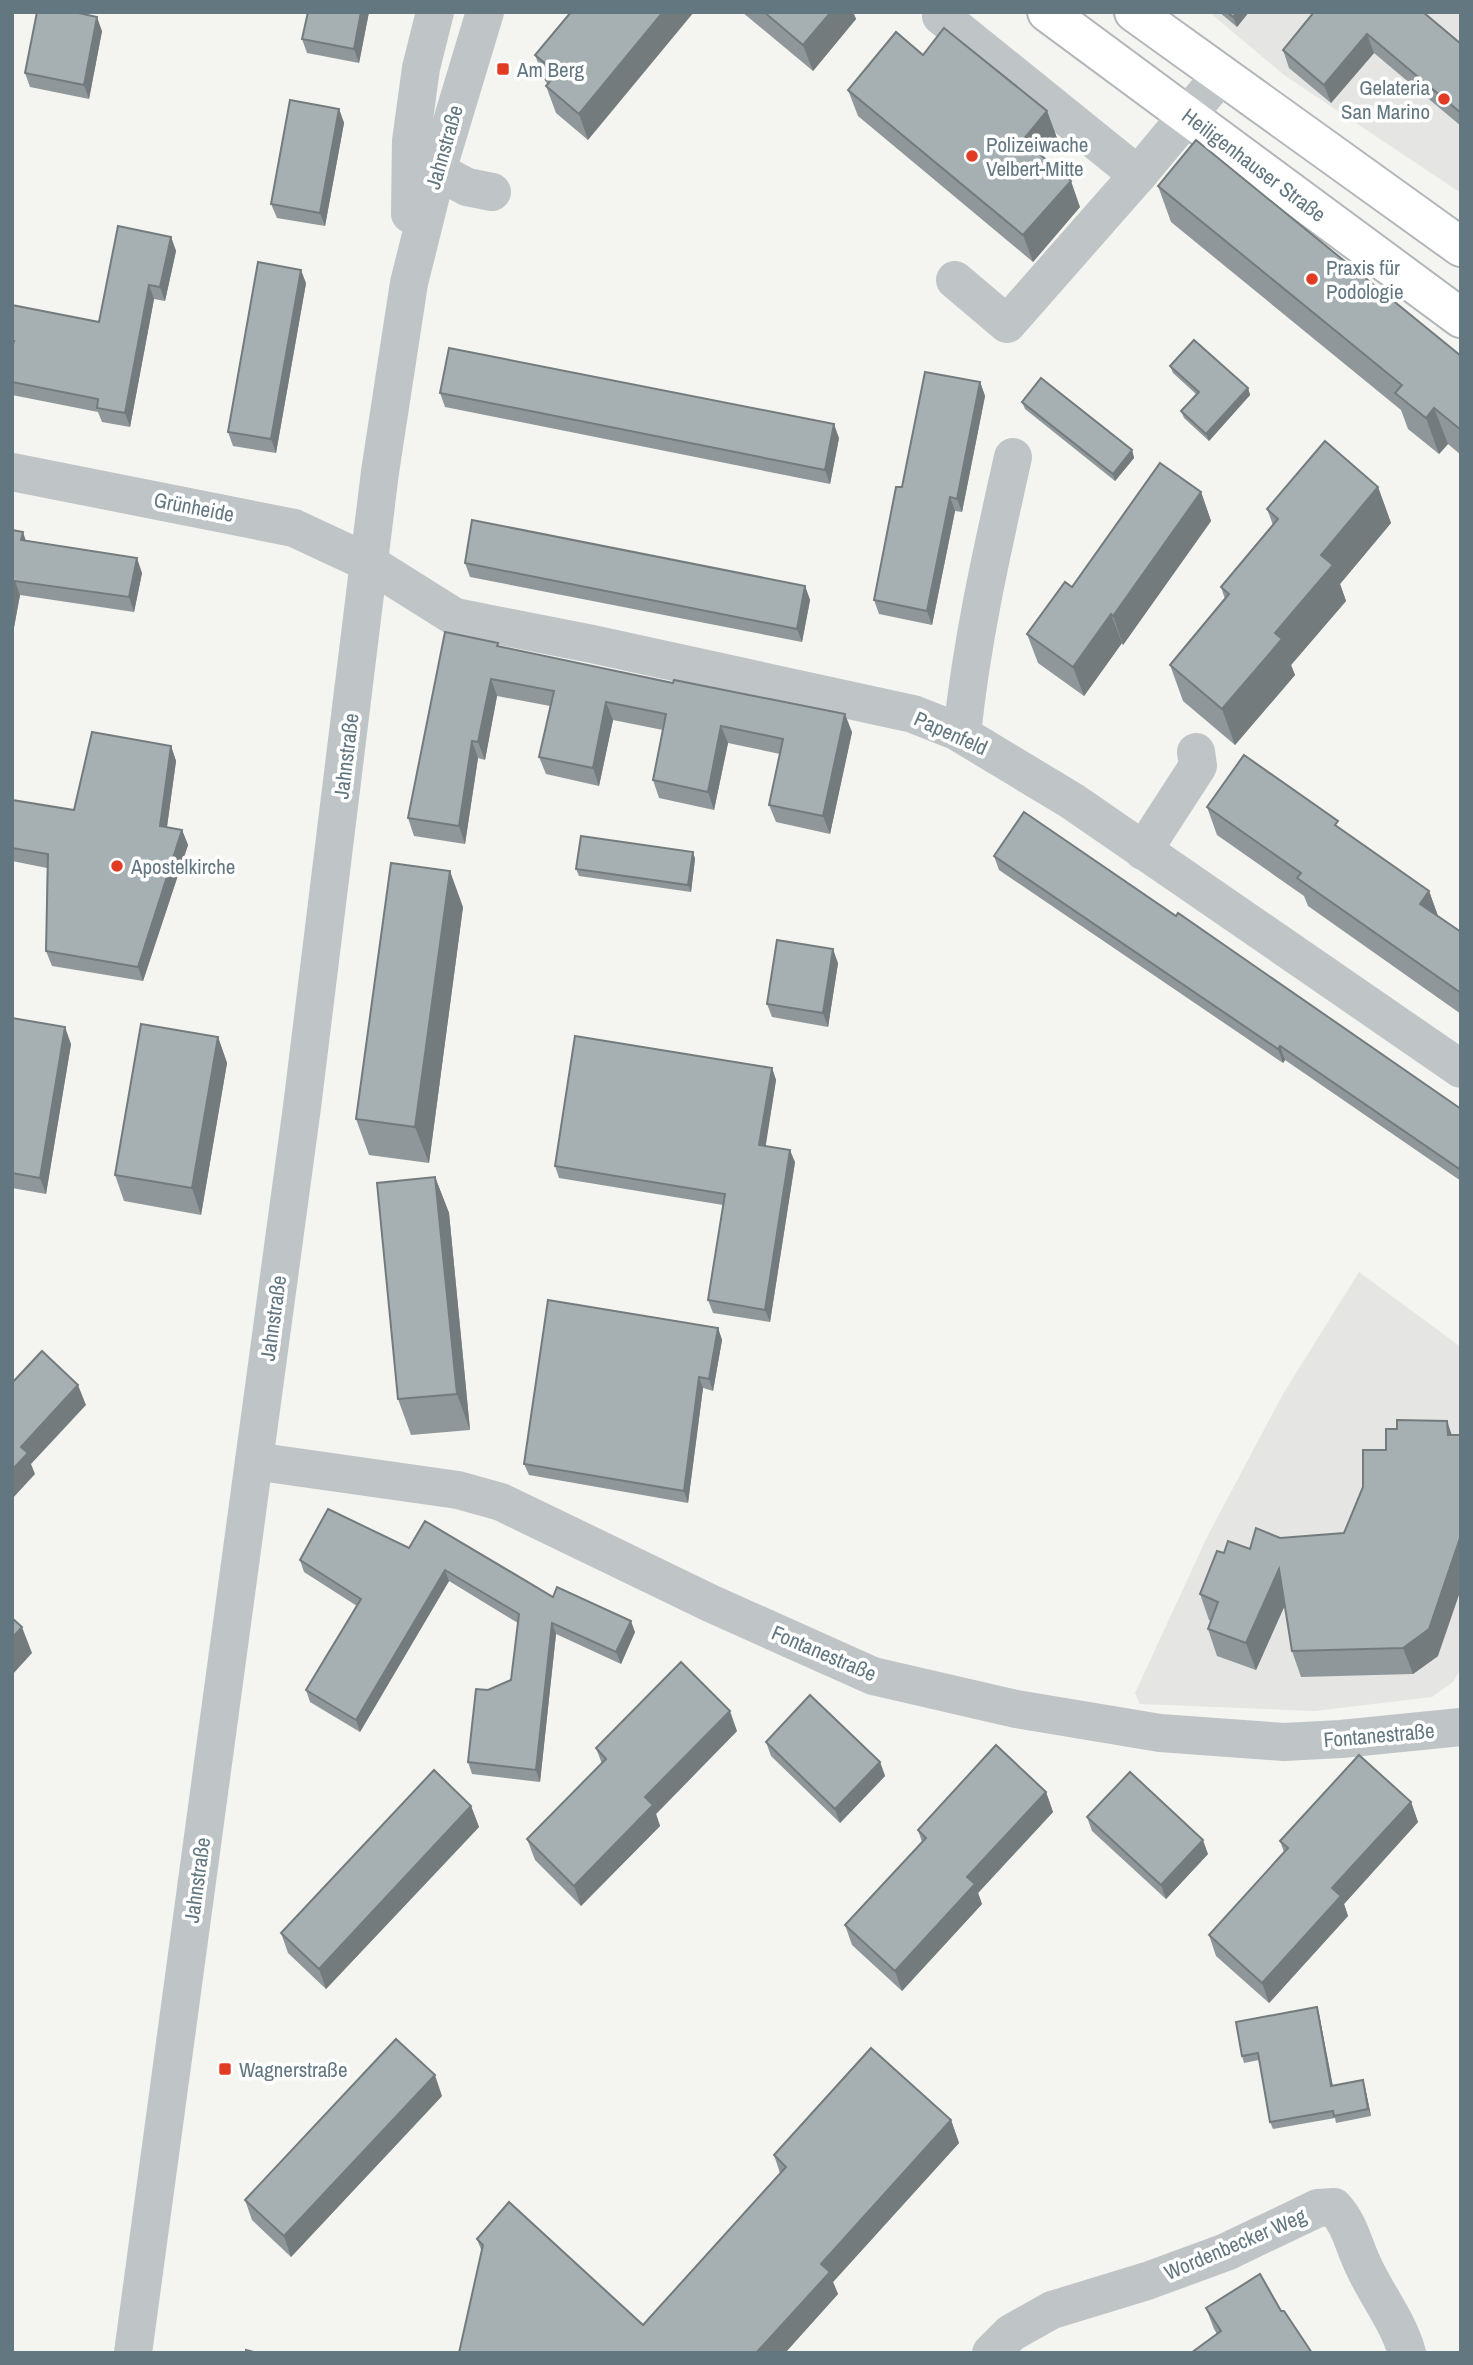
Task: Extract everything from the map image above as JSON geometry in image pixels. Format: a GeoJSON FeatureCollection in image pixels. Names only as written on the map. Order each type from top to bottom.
{"type":"FeatureCollection","features":[{"type":"Feature","properties":{"kind":"main road","name":"Heiligenhauser Straße"},"geometry":{"type":"LineString","coordinates":[[1047,12],[1461,318]]}},
{"type":"Feature","properties":{"kind":"main road"},"geometry":{"type":"LineString","coordinates":[[1134,12],[1461,247]]}},
{"type":"Feature","properties":{"kind":"street","name":"Jahnstraße"},"geometry":{"type":"LineString","coordinates":[[409,283],[411,141],[421,68],[435,12]]}},
{"type":"Feature","properties":{"kind":"street","name":"Jahnstraße"},"geometry":{"type":"LineString","coordinates":[[133,2353],[304,1093],[369,563],[409,283],[437,171],[485,12]]}},
{"type":"Feature","properties":{"kind":"street"},"geometry":{"type":"LineString","coordinates":[[941,16],[1138,175]]}},
{"type":"Feature","properties":{"kind":"street"},"geometry":{"type":"LineString","coordinates":[[955,280],[1007,324],[1138,175],[1221,75]]}},
{"type":"Feature","properties":{"kind":"street"},"geometry":{"type":"LineString","coordinates":[[437,171],[467,187],[492,192]]}},
{"type":"Feature","properties":{"kind":"street"},"geometry":{"type":"LineString","coordinates":[[962,734],[968,673],[980,601],[1013,457]]}},
{"type":"Feature","properties":{"kind":"street","name":"Grünheide"},"geometry":{"type":"LineString","coordinates":[[12,472],[294,528],[369,563]]}},
{"type":"Feature","properties":{"kind":"street","name":"Papenfeld"},"geometry":{"type":"LineString","coordinates":[[369,563],[455,617],[592,644],[913,715],[962,734],[1072,801],[1461,1069]]}},
{"type":"Feature","properties":{"kind":"street"},"geometry":{"type":"LineString","coordinates":[[1143,851],[1198,766],[1196,752]]}},
{"type":"Feature","properties":{"kind":"street","name":"Fontanestraße"},"geometry":{"type":"LineString","coordinates":[[254,1461],[458,1490],[501,1502],[712,1604],[873,1676],[1016,1709],[1160,1733],[1284,1742],[1461,1727]]}},
{"type":"Feature","properties":{"kind":"street","name":"Wordenbecker Weg"},"geometry":{"type":"LineString","coordinates":[[991,2353],[1010,2333],[1052,2310],[1181,2269],[1226,2252],[1318,2208],[1334,2207],[1344,2218],[1362,2264],[1403,2338],[1407,2353]]}},
{"type":"Feature","properties":{"kind":"shaded area"},"geometry":{"type":"Polygon","coordinates":[[[1209,12],[1461,12],[1461,193],[1284,75],[1209,12]]]}},
{"type":"Feature","properties":{"kind":"shaded area"},"geometry":{"type":"Polygon","coordinates":[[[1359,1272],[1461,1347],[1461,1669],[1453,1682],[1432,1697],[1315,1711],[1140,1704],[1135,1693],[1208,1535],[1283,1394],[1359,1272]]]}},
{"type":"Feature","properties":{"kind":"building"},"geometry":{"type":"Polygon","coordinates":[[[37,12],[74,12],[97,17],[84,85],[25,73],[37,12]]]}},
{"type":"Feature","properties":{"kind":"building"},"geometry":{"type":"Polygon","coordinates":[[[308,12],[361,12],[354,49],[302,39],[308,12]]]}},
{"type":"Feature","properties":{"kind":"building"},"geometry":{"type":"Polygon","coordinates":[[[571,12],[663,12],[579,114],[546,86],[557,73],[535,55],[571,12]]]}},
{"type":"Feature","properties":{"kind":"building"},"geometry":{"type":"Polygon","coordinates":[[[764,12],[831,12],[803,45],[764,12]]]}},
{"type":"Feature","properties":{"kind":"building"},"geometry":{"type":"Polygon","coordinates":[[[1314,12],[1423,12],[1461,44],[1461,113],[1367,34],[1324,85],[1283,50],[1314,12]]]}},
{"type":"Feature","properties":{"kind":"building"},"geometry":{"type":"Polygon","coordinates":[[[944,28],[1047,111],[1023,140],[1071,181],[1023,235],[848,90],[896,32],[923,55],[944,28]]]}},
{"type":"Feature","properties":{"kind":"building"},"geometry":{"type":"Polygon","coordinates":[[[290,100],[339,109],[320,213],[271,204],[290,100]]]}},
{"type":"Feature","properties":{"kind":"building"},"geometry":{"type":"Polygon","coordinates":[[[1196,140],[1461,356],[1461,430],[1434,408],[1426,418],[1395,393],[1402,385],[1158,186],[1196,140]]]}},
{"type":"Feature","properties":{"kind":"building"},"geometry":{"type":"Polygon","coordinates":[[[118,226],[171,237],[160,287],[149,285],[125,413],[97,408],[98,399],[12,382],[12,305],[99,322],[118,226]]]}},
{"type":"Feature","properties":{"kind":"building"},"geometry":{"type":"Polygon","coordinates":[[[258,262],[301,270],[271,439],[228,432],[258,262]]]}},
{"type":"Feature","properties":{"kind":"building"},"geometry":{"type":"Polygon","coordinates":[[[1194,340],[1248,388],[1206,434],[1181,411],[1199,392],[1170,366],[1194,340]]]}},
{"type":"Feature","properties":{"kind":"building"},"geometry":{"type":"Polygon","coordinates":[[[449,348],[834,424],[825,470],[440,393],[449,348]]]}},
{"type":"Feature","properties":{"kind":"building"},"geometry":{"type":"Polygon","coordinates":[[[925,372],[980,382],[957,499],[950,497],[927,611],[874,600],[896,487],[902,487],[925,372]]]}},
{"type":"Feature","properties":{"kind":"building"},"geometry":{"type":"Polygon","coordinates":[[[1041,378],[1132,450],[1113,474],[1022,402],[1041,378]]]}},
{"type":"Feature","properties":{"kind":"building"},"geometry":{"type":"Polygon","coordinates":[[[1325,441],[1378,487],[1321,555],[1333,565],[1275,633],[1282,639],[1222,709],[1170,665],[1229,594],[1221,587],[1278,519],[1267,509],[1325,441]]]}},
{"type":"Feature","properties":{"kind":"building"},"geometry":{"type":"Polygon","coordinates":[[[1160,463],[1201,492],[1113,616],[1111,614],[1073,667],[1027,634],[1065,582],[1072,587],[1160,463]]]}},
{"type":"Feature","properties":{"kind":"building"},"geometry":{"type":"Polygon","coordinates":[[[472,520],[805,586],[797,629],[465,563],[472,520]]]}},
{"type":"Feature","properties":{"kind":"building"},"geometry":{"type":"Polygon","coordinates":[[[12,530],[23,532],[21,540],[137,558],[129,597],[15,581],[12,594],[12,530]]]}},
{"type":"Feature","properties":{"kind":"building"},"geometry":{"type":"Polygon","coordinates":[[[445,632],[498,643],[497,646],[673,683],[674,680],[845,714],[823,816],[769,805],[783,739],[721,726],[708,792],[653,780],[666,714],[606,702],[593,768],[539,757],[554,691],[491,679],[478,742],[472,741],[459,826],[408,818],[445,632]]]}},
{"type":"Feature","properties":{"kind":"building","name":"Apostelkirche"},"geometry":{"type":"Polygon","coordinates":[[[92,732],[171,746],[160,826],[182,830],[138,967],[46,951],[48,854],[12,848],[12,800],[74,810],[92,732]]]}},
{"type":"Feature","properties":{"kind":"building"},"geometry":{"type":"Polygon","coordinates":[[[1244,755],[1338,821],[1335,825],[1429,891],[1420,904],[1461,932],[1461,993],[1297,878],[1301,873],[1207,807],[1244,755]]]}},
{"type":"Feature","properties":{"kind":"building"},"geometry":{"type":"Polygon","coordinates":[[[1024,812],[1176,916],[1178,913],[1461,1109],[1461,1170],[994,856],[1024,812]]]}},
{"type":"Feature","properties":{"kind":"building"},"geometry":{"type":"Polygon","coordinates":[[[581,836],[693,852],[688,885],[576,869],[581,836]]]}},
{"type":"Feature","properties":{"kind":"building"},"geometry":{"type":"Polygon","coordinates":[[[391,863],[450,871],[415,1127],[356,1119],[391,863]]]}},
{"type":"Feature","properties":{"kind":"building"},"geometry":{"type":"Polygon","coordinates":[[[777,940],[833,949],[823,1013],[767,1004],[777,940]]]}},
{"type":"Feature","properties":{"kind":"building"},"geometry":{"type":"Polygon","coordinates":[[[12,1018],[65,1027],[40,1178],[12,1173],[12,1018]]]}},
{"type":"Feature","properties":{"kind":"building"},"geometry":{"type":"Polygon","coordinates":[[[141,1024],[218,1037],[192,1188],[115,1175],[141,1024]]]}},
{"type":"Feature","properties":{"kind":"building"},"geometry":{"type":"Polygon","coordinates":[[[575,1036],[772,1068],[759,1145],[790,1150],[765,1310],[708,1300],[725,1194],[555,1166],[575,1036]]]}},
{"type":"Feature","properties":{"kind":"building"},"geometry":{"type":"Polygon","coordinates":[[[435,1177],[457,1394],[398,1399],[377,1183],[435,1177]]]}},
{"type":"Feature","properties":{"kind":"building"},"geometry":{"type":"Polygon","coordinates":[[[548,1300],[718,1328],[709,1379],[699,1377],[684,1491],[524,1464],[548,1300]]]}},
{"type":"Feature","properties":{"kind":"building"},"geometry":{"type":"Polygon","coordinates":[[[42,1351],[78,1385],[21,1447],[28,1453],[12,1470],[12,1383],[42,1351]]]}},
{"type":"Feature","properties":{"kind":"building"},"geometry":{"type":"Polygon","coordinates":[[[1397,1420],[1447,1421],[1448,1435],[1461,1435],[1461,1535],[1429,1629],[1403,1648],[1292,1651],[1279,1569],[1246,1643],[1208,1629],[1218,1602],[1200,1594],[1217,1551],[1224,1553],[1228,1541],[1250,1549],[1256,1528],[1280,1538],[1344,1533],[1363,1487],[1363,1450],[1386,1450],[1386,1429],[1397,1429],[1397,1420]]]}},
{"type":"Feature","properties":{"kind":"building"},"geometry":{"type":"Polygon","coordinates":[[[328,1509],[409,1548],[425,1521],[553,1597],[557,1587],[631,1621],[616,1652],[552,1623],[536,1770],[468,1762],[476,1689],[488,1690],[511,1680],[519,1614],[445,1570],[356,1720],[306,1690],[361,1599],[300,1560],[328,1509]]]}},
{"type":"Feature","properties":{"kind":"building"},"geometry":{"type":"Polygon","coordinates":[[[12,1618],[22,1627],[12,1638],[12,1618]]]}},
{"type":"Feature","properties":{"kind":"building"},"geometry":{"type":"Polygon","coordinates":[[[681,1662],[730,1711],[645,1797],[653,1805],[574,1886],[527,1839],[606,1759],[596,1748],[681,1662]]]}},
{"type":"Feature","properties":{"kind":"building"},"geometry":{"type":"Polygon","coordinates":[[[810,1695],[880,1762],[835,1809],[766,1742],[810,1695]]]}},
{"type":"Feature","properties":{"kind":"building"},"geometry":{"type":"Polygon","coordinates":[[[996,1745],[1046,1792],[967,1877],[975,1884],[895,1971],[845,1925],[926,1838],[918,1830],[996,1745]]]}},
{"type":"Feature","properties":{"kind":"building"},"geometry":{"type":"Polygon","coordinates":[[[1359,1755],[1411,1802],[1332,1888],[1341,1896],[1262,1983],[1209,1935],[1288,1848],[1280,1841],[1359,1755]]]}},
{"type":"Feature","properties":{"kind":"building"},"geometry":{"type":"Polygon","coordinates":[[[434,1770],[471,1806],[319,1969],[281,1933],[434,1770]]]}},
{"type":"Feature","properties":{"kind":"building"},"geometry":{"type":"Polygon","coordinates":[[[1130,1772],[1203,1840],[1161,1885],[1087,1817],[1130,1772]]]}},
{"type":"Feature","properties":{"kind":"building"},"geometry":{"type":"Polygon","coordinates":[[[1317,2007],[1331,2086],[1363,2080],[1368,2109],[1334,2116],[1333,2111],[1270,2122],[1258,2053],[1242,2056],[1236,2022],[1317,2007]]]}},
{"type":"Feature","properties":{"kind":"building"},"geometry":{"type":"Polygon","coordinates":[[[396,2039],[435,2075],[284,2236],[245,2200],[396,2039]]]}},
{"type":"Feature","properties":{"kind":"building"},"geometry":{"type":"Polygon","coordinates":[[[871,2048],[951,2120],[821,2264],[830,2272],[756,2353],[459,2353],[483,2245],[477,2239],[509,2202],[643,2325],[786,2167],[774,2155],[871,2048]]]}},
{"type":"Feature","properties":{"kind":"building"},"geometry":{"type":"Polygon","coordinates":[[[1260,2274],[1281,2311],[1284,2311],[1312,2353],[1191,2353],[1221,2331],[1206,2308],[1260,2274]]]}},
{"type":"Feature","properties":{"kind":"place","name":"Am Berg"},"geometry":{"type":"Point","coordinates":[503,69]}},
{"type":"Feature","properties":{"kind":"place","name":"Gelateria San Marino"},"geometry":{"type":"Point","coordinates":[1444,99]}},
{"type":"Feature","properties":{"kind":"place","name":"Polizeiwache Velbert-Mitte"},"geometry":{"type":"Point","coordinates":[972,156]}},
{"type":"Feature","properties":{"kind":"place","name":"Praxis für Podologie"},"geometry":{"type":"Point","coordinates":[1312,279]}},
{"type":"Feature","properties":{"kind":"place","name":"Apostelkirche"},"geometry":{"type":"Point","coordinates":[117,866]}},
{"type":"Feature","properties":{"kind":"place","name":"Wagnerstraße"},"geometry":{"type":"Point","coordinates":[225,2069]}}]}
